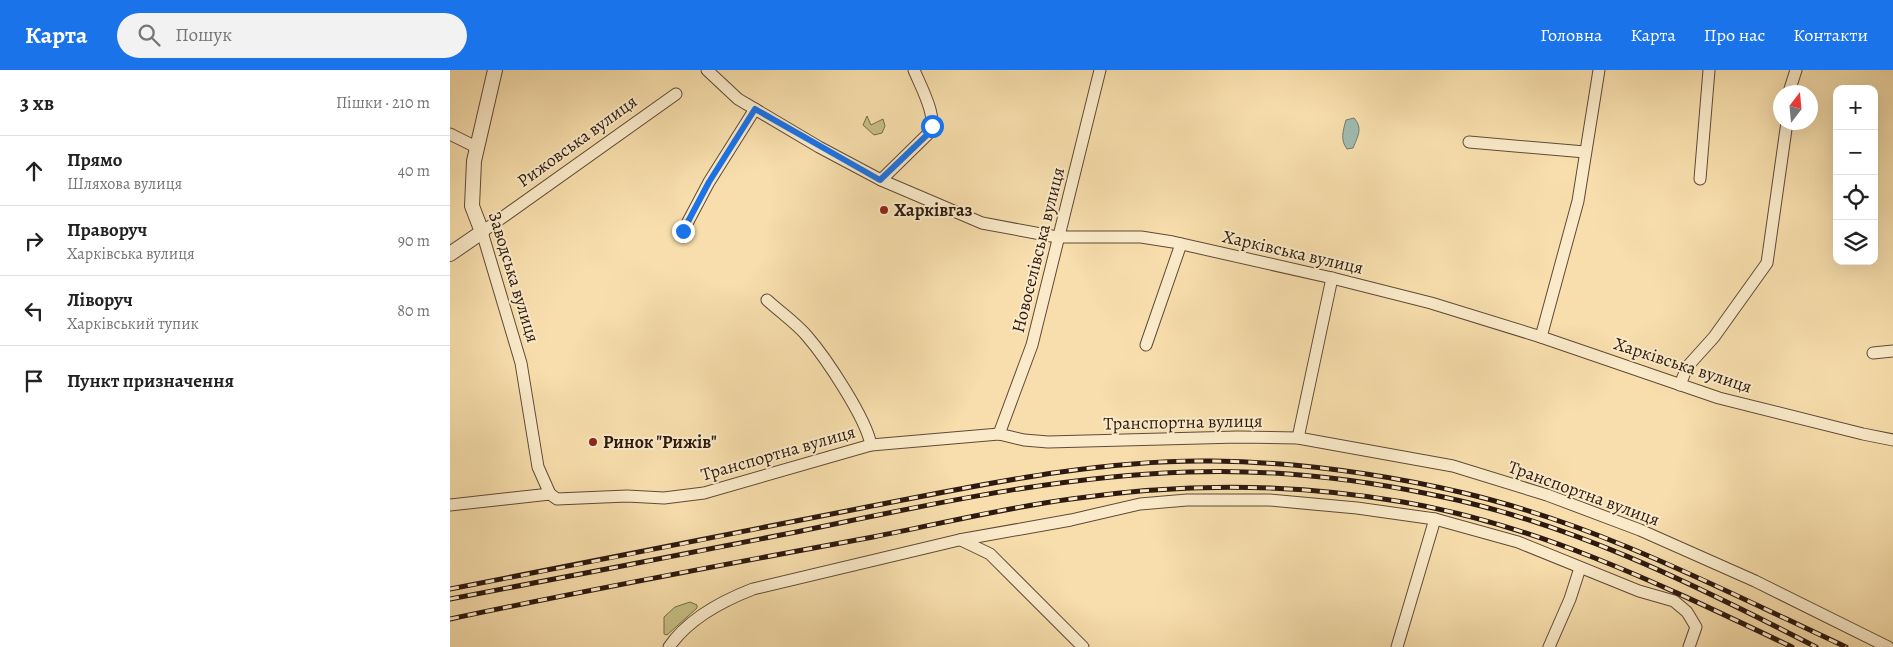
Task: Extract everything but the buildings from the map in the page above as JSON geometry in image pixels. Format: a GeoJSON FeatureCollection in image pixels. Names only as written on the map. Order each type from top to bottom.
{"type":"FeatureCollection","features":[{"type":"Feature","properties":{"kind":"street","name":"Заводська вулиця"},"geometry":{"type":"LineString","coordinates":[[495,70],[476,148],[472,206],[482,232],[521,363],[538,467],[550,494]]}},
{"type":"Feature","properties":{"kind":"street","name":"Харківська вулиця"},"geometry":{"type":"LineString","coordinates":[[707,70],[738,99],[880,180],[982,223],[1057,237],[1141,237],[1181,244],[1332,278],[1431,304],[1540,337],[1719,398],[1893,440]]}},
{"type":"Feature","properties":{"kind":"street"},"geometry":{"type":"LineString","coordinates":[[880,180],[930,132],[932,126],[932,116],[914,70]]}},
{"type":"Feature","properties":{"kind":"street","name":"Новоселівська вулиця"},"geometry":{"type":"LineString","coordinates":[[999,434],[1002,420],[1032,345],[1048,283],[1057,237],[1100,70]]}},
{"type":"Feature","properties":{"kind":"street"},"geometry":{"type":"LineString","coordinates":[[1540,337],[1573,225],[1599,70]]}},
{"type":"Feature","properties":{"kind":"street"},"geometry":{"type":"LineString","coordinates":[[1700,180],[1709,70]]}},
{"type":"Feature","properties":{"kind":"street"},"geometry":{"type":"LineString","coordinates":[[1791,85],[1796,70]]}},
{"type":"Feature","properties":{"kind":"street","name":"Рижовська вулиця"},"geometry":{"type":"LineString","coordinates":[[450,254],[676,94]]}},
{"type":"Feature","properties":{"kind":"street"},"geometry":{"type":"LineString","coordinates":[[683,231],[709,182],[755,109]]}},
{"type":"Feature","properties":{"kind":"street"},"geometry":{"type":"LineString","coordinates":[[1680,385],[1687,367],[1714,337],[1767,263],[1786,130]]}},
{"type":"Feature","properties":{"kind":"street"},"geometry":{"type":"LineString","coordinates":[[450,134],[476,148]]}},
{"type":"Feature","properties":{"kind":"street"},"geometry":{"type":"LineString","coordinates":[[1469,142],[1585,152]]}},
{"type":"Feature","properties":{"kind":"street"},"geometry":{"type":"LineString","coordinates":[[1146,345],[1181,244]]}},
{"type":"Feature","properties":{"kind":"street"},"geometry":{"type":"LineString","coordinates":[[1298,438],[1332,278]]}},
{"type":"Feature","properties":{"kind":"street"},"geometry":{"type":"LineString","coordinates":[[767,300],[806,335],[814,346],[858,414],[868,432],[871,445]]}},
{"type":"Feature","properties":{"kind":"street"},"geometry":{"type":"LineString","coordinates":[[1873,353],[1893,351]]}},
{"type":"Feature","properties":{"kind":"street","name":"Транспортна вулиця"},"geometry":{"type":"LineString","coordinates":[[450,505],[550,494],[558,498],[627,496],[664,498],[704,493],[871,445],[999,434],[1024,440],[1048,442],[1238,437],[1298,438],[1452,466],[1547,495],[1640,530],[1755,581],[1888,647]]}},
{"type":"Feature","properties":{"kind":"street"},"geometry":{"type":"LineString","coordinates":[[669,647],[697,619],[734,596],[753,589],[959,540],[1071,520],[1140,504],[1187,500],[1269,500],[1356,508],[1436,519],[1518,542],[1639,591],[1674,601],[1687,612],[1696,627],[1689,647]]}},
{"type":"Feature","properties":{"kind":"street"},"geometry":{"type":"LineString","coordinates":[[1397,647],[1436,519]]}},
{"type":"Feature","properties":{"kind":"street"},"geometry":{"type":"LineString","coordinates":[[959,540],[990,554],[1083,647]]}},
{"type":"Feature","properties":{"kind":"street"},"geometry":{"type":"LineString","coordinates":[[1549,647],[1570,599],[1580,568]]}},
{"type":"Feature","properties":{"kind":"shaded area"},"geometry":{"type":"Polygon","coordinates":[[[867,116],[871,125],[883,119],[885,126],[882,133],[874,135],[863,125],[867,116]]]}},
{"type":"Feature","properties":{"kind":"shaded area"},"geometry":{"type":"Polygon","coordinates":[[[690,602],[697,605],[697,608],[667,635],[664,634],[664,617],[675,607],[690,602]]]}},
{"type":"Feature","properties":{"kind":"water"},"geometry":{"type":"Polygon","coordinates":[[[1354,118],[1359,132],[1353,148],[1347,149],[1343,139],[1344,128],[1346,120],[1354,118]]]}},
{"type":"Feature","properties":{"kind":"railway"},"geometry":{"type":"LineString","coordinates":[[450,589],[993,483],[1125,464],[1213,461],[1245,462],[1340,470],[1402,480],[1514,506],[1563,522],[1659,560],[1846,647]]}},
{"type":"Feature","properties":{"kind":"railway"},"geometry":{"type":"LineString","coordinates":[[450,599],[939,503],[1039,486],[1089,479],[1189,472],[1280,473],[1400,488],[1480,506],[1530,520],[1628,557],[1723,600],[1816,647]]}},
{"type":"Feature","properties":{"kind":"railway"},"geometry":{"type":"LineString","coordinates":[[450,619],[1046,503],[1154,490],[1237,487],[1279,488],[1362,496],[1403,502],[1505,526],[1602,561],[1650,581],[1792,647]]}},
{"type":"Feature","properties":{"kind":"place","name":"Харківгаз"},"geometry":{"type":"Point","coordinates":[884,210]}},
{"type":"Feature","properties":{"kind":"place","name":"Ринок \"Рижів\""},"geometry":{"type":"Point","coordinates":[593,442]}},
{"type":"Feature","properties":{"kind":"route"},"geometry":{"type":"LineString","coordinates":[[683,231],[709,182],[755,109],[880,180],[930,132],[932,126]]}}]}
